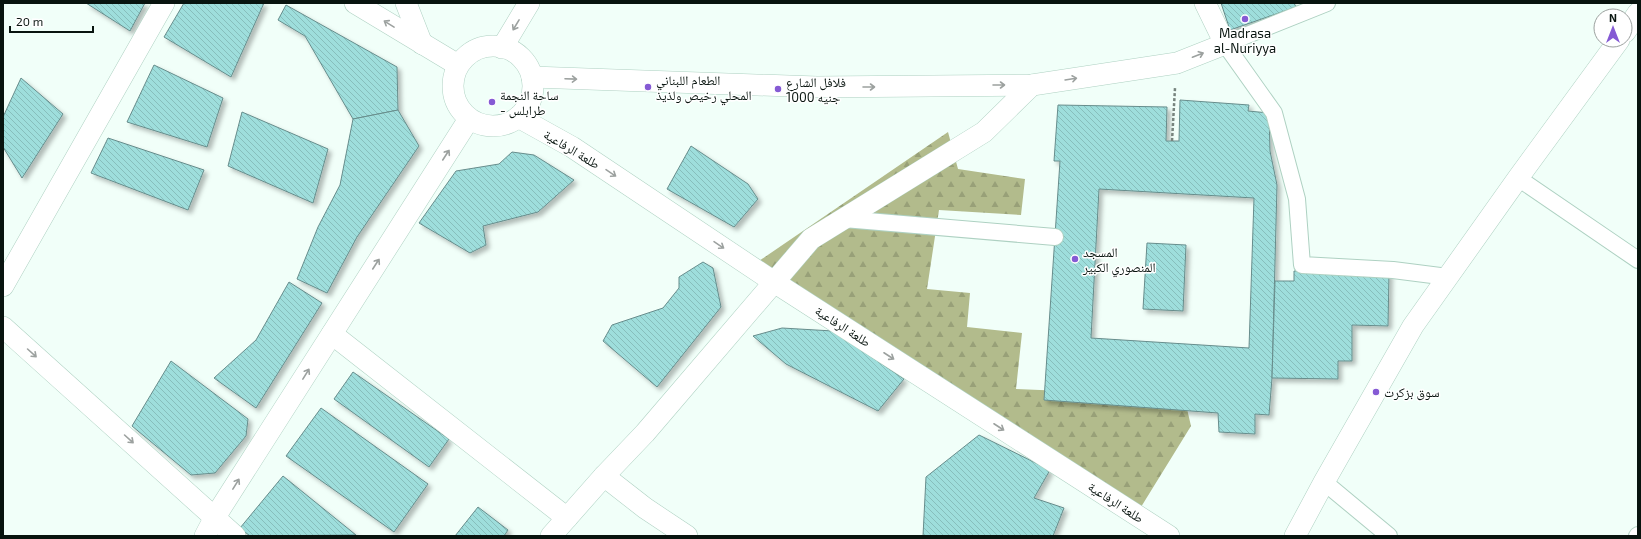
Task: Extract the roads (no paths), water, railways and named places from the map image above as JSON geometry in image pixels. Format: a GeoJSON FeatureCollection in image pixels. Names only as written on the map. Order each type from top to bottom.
{"type":"FeatureCollection","features":[{"type":"Feature","properties":{"kind":"street"},"geometry":{"type":"LineString","coordinates":[[3,286],[164,3]]}},
{"type":"Feature","properties":{"kind":"street"},"geometry":{"type":"LineString","coordinates":[[355,3],[458,66]]}},
{"type":"Feature","properties":{"kind":"street"},"geometry":{"type":"LineString","coordinates":[[406,3],[422,44]]}},
{"type":"Feature","properties":{"kind":"street"},"geometry":{"type":"LineString","coordinates":[[502,48],[529,3]]}},
{"type":"Feature","properties":{"kind":"street"},"geometry":{"type":"LineString","coordinates":[[1205,3],[1225,44],[1274,113],[1297,199],[1302,265],[1393,270],[1448,277]]}},
{"type":"Feature","properties":{"kind":"street"},"geometry":{"type":"LineString","coordinates":[[532,77],[817,87],[1032,85],[1177,63],[1327,3]]}},
{"type":"Feature","properties":{"kind":"street"},"geometry":{"type":"LineString","coordinates":[[492,46],[502,48],[513,52],[521,58],[528,67],[532,77],[533,88],[531,99],[526,109],[518,117],[507,124],[494,126],[481,124],[469,119],[461,111],[455,100],[452,88],[454,76],[458,66],[464,58],[478,50],[492,46]]}},
{"type":"Feature","properties":{"kind":"street"},"geometry":{"type":"LineString","coordinates":[[1295,536],[1413,326],[1518,178],[1613,48]]}},
{"type":"Feature","properties":{"kind":"street"},"geometry":{"type":"LineString","coordinates":[[551,536],[604,476],[645,433],[811,239],[984,132],[1032,85]]}},
{"type":"Feature","properties":{"kind":"street","name":"طلعة الرفاعية"},"geometry":{"type":"LineString","coordinates":[[518,117],[572,147],[774,282],[1169,536]]}},
{"type":"Feature","properties":{"kind":"street"},"geometry":{"type":"LineString","coordinates":[[205,536],[215,517],[469,119]]}},
{"type":"Feature","properties":{"kind":"street"},"geometry":{"type":"LineString","coordinates":[[1518,178],[1638,260]]}},
{"type":"Feature","properties":{"kind":"street"},"geometry":{"type":"LineString","coordinates":[[844,219],[1055,237]]}},
{"type":"Feature","properties":{"kind":"street"},"geometry":{"type":"LineString","coordinates":[[3,327],[235,536]]}},
{"type":"Feature","properties":{"kind":"street"},"geometry":{"type":"LineString","coordinates":[[332,334],[567,518]]}},
{"type":"Feature","properties":{"kind":"street"},"geometry":{"type":"LineString","coordinates":[[604,476],[645,508],[686,536]]}},
{"type":"Feature","properties":{"kind":"street"},"geometry":{"type":"LineString","coordinates":[[1324,482],[1389,536]]}},
{"type":"Feature","properties":{"kind":"place","name":"Madrasa al-Nuriyya"},"geometry":{"type":"Point","coordinates":[1245,19]}},
{"type":"Feature","properties":{"kind":"place","name":"الطعام اللبناني المحلي رخيص ولذيذ"},"geometry":{"type":"Point","coordinates":[648,87]}},
{"type":"Feature","properties":{"kind":"place","name":"فلافل الشارع 1000 جنيه"},"geometry":{"type":"Point","coordinates":[778,89]}},
{"type":"Feature","properties":{"kind":"place","name":"ساحة النجمة - طرابلس"},"geometry":{"type":"Point","coordinates":[492,102]}},
{"type":"Feature","properties":{"kind":"place","name":"المسجد المنصوري الكبير"},"geometry":{"type":"Point","coordinates":[1075,259]}},
{"type":"Feature","properties":{"kind":"place","name":"سوق بزكرت"},"geometry":{"type":"Point","coordinates":[1376,392]}}]}
